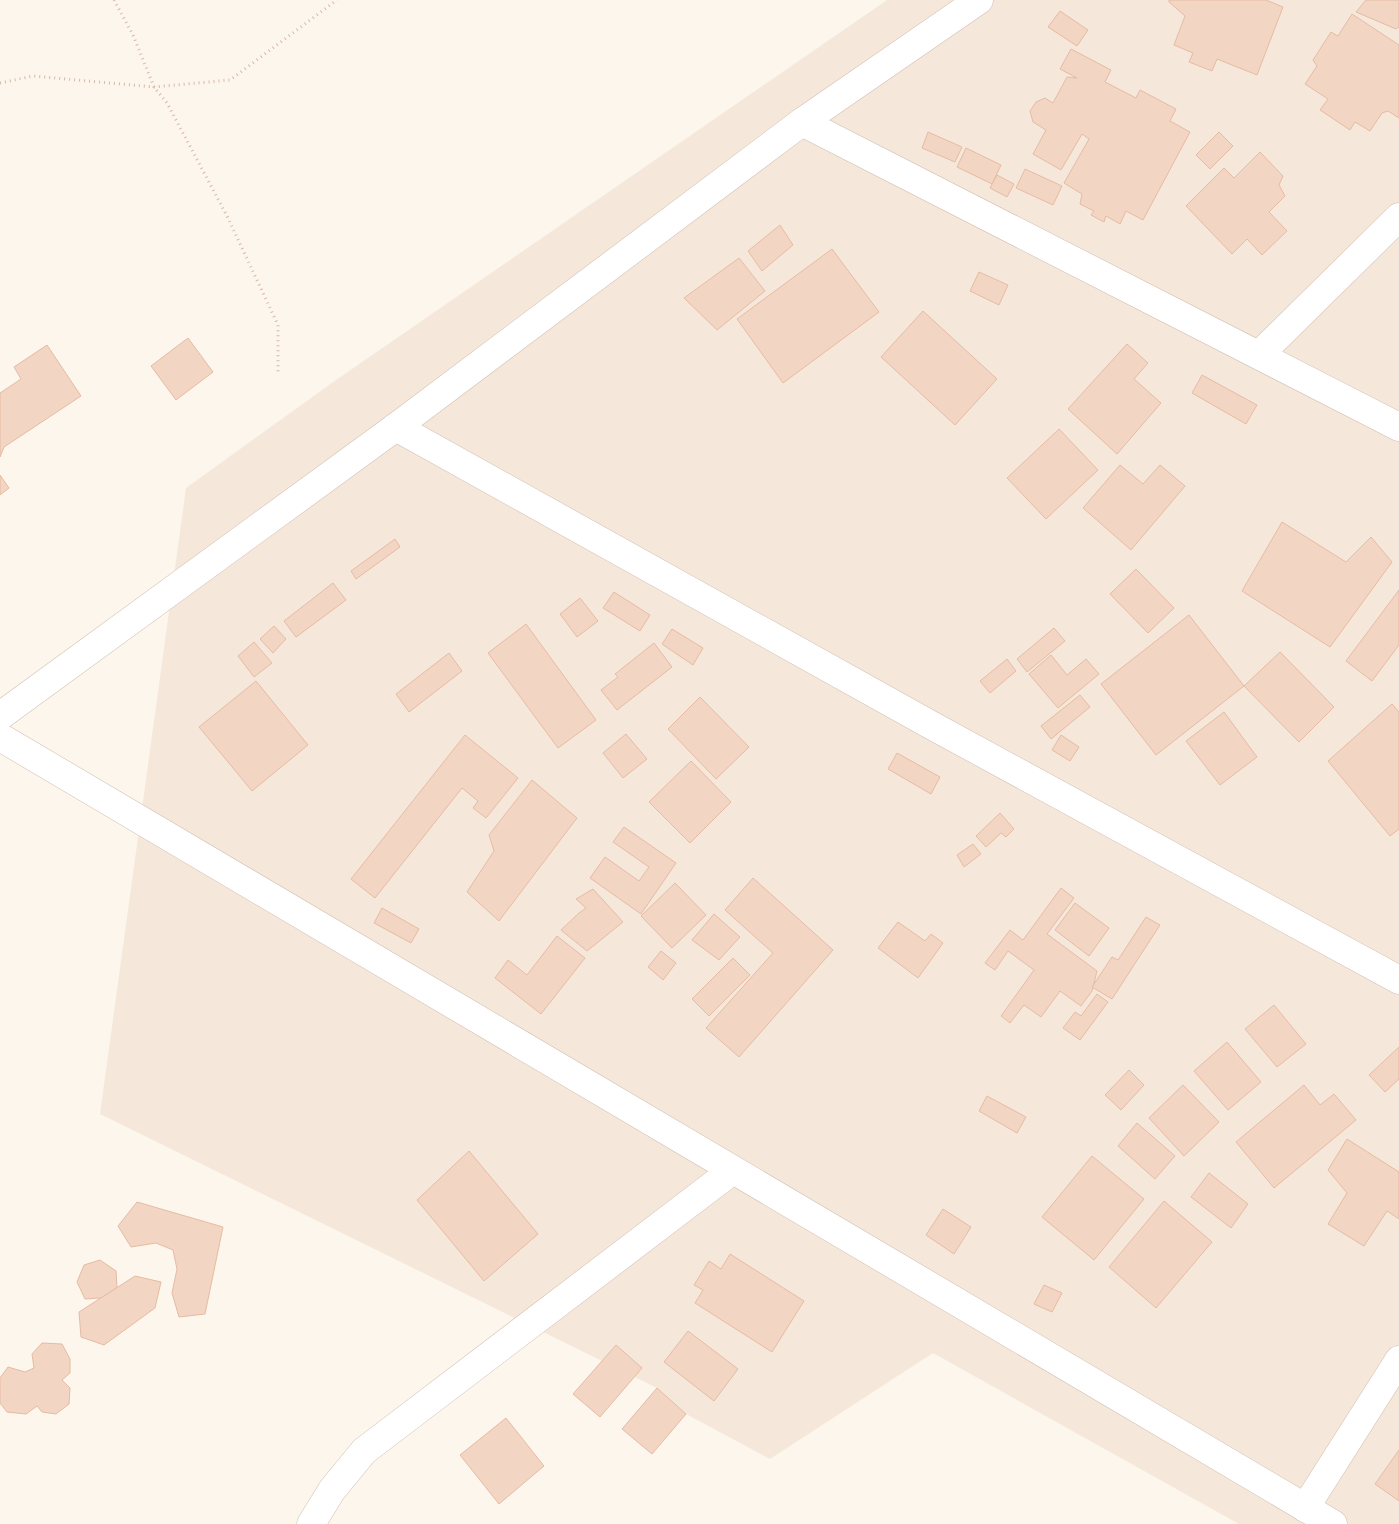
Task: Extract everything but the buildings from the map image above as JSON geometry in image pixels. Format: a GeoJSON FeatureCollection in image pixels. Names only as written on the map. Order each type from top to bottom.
{"type":"FeatureCollection","features":[{"type":"Feature","properties":{"kind":"street"},"geometry":{"type":"LineString","coordinates":[[0,716],[396,426],[802,122],[979,0]]}},
{"type":"Feature","properties":{"kind":"street"},"geometry":{"type":"LineString","coordinates":[[802,122],[1260,355],[1399,428]]}},
{"type":"Feature","properties":{"kind":"street"},"geometry":{"type":"LineString","coordinates":[[1260,355],[1399,217]]}},
{"type":"Feature","properties":{"kind":"street"},"geometry":{"type":"LineString","coordinates":[[396,426],[922,720],[1399,980]]}},
{"type":"Feature","properties":{"kind":"street"},"geometry":{"type":"LineString","coordinates":[[0,738],[1333,1524]]}},
{"type":"Feature","properties":{"kind":"street"},"geometry":{"type":"LineString","coordinates":[[311,1524],[332,1490],[364,1451],[733,1170]]}},
{"type":"Feature","properties":{"kind":"street"},"geometry":{"type":"LineString","coordinates":[[1305,1508],[1399,1360]]}},
{"type":"Feature","properties":{"kind":"path"},"geometry":{"type":"LineString","coordinates":[[114,0],[133,35],[154,87],[167,103],[227,216],[278,325],[278,373]]}},
{"type":"Feature","properties":{"kind":"path"},"geometry":{"type":"LineString","coordinates":[[0,83],[33,76],[154,87],[230,80],[337,0]]}},
{"type":"Feature","properties":{"kind":"shaded area"},"geometry":{"type":"Polygon","coordinates":[[[887,0],[1399,0],[1399,1524],[1239,1524],[933,1353],[770,1459],[686,1414],[657,1388],[100,1114],[186,488],[336,380],[887,0]]]}}]}
